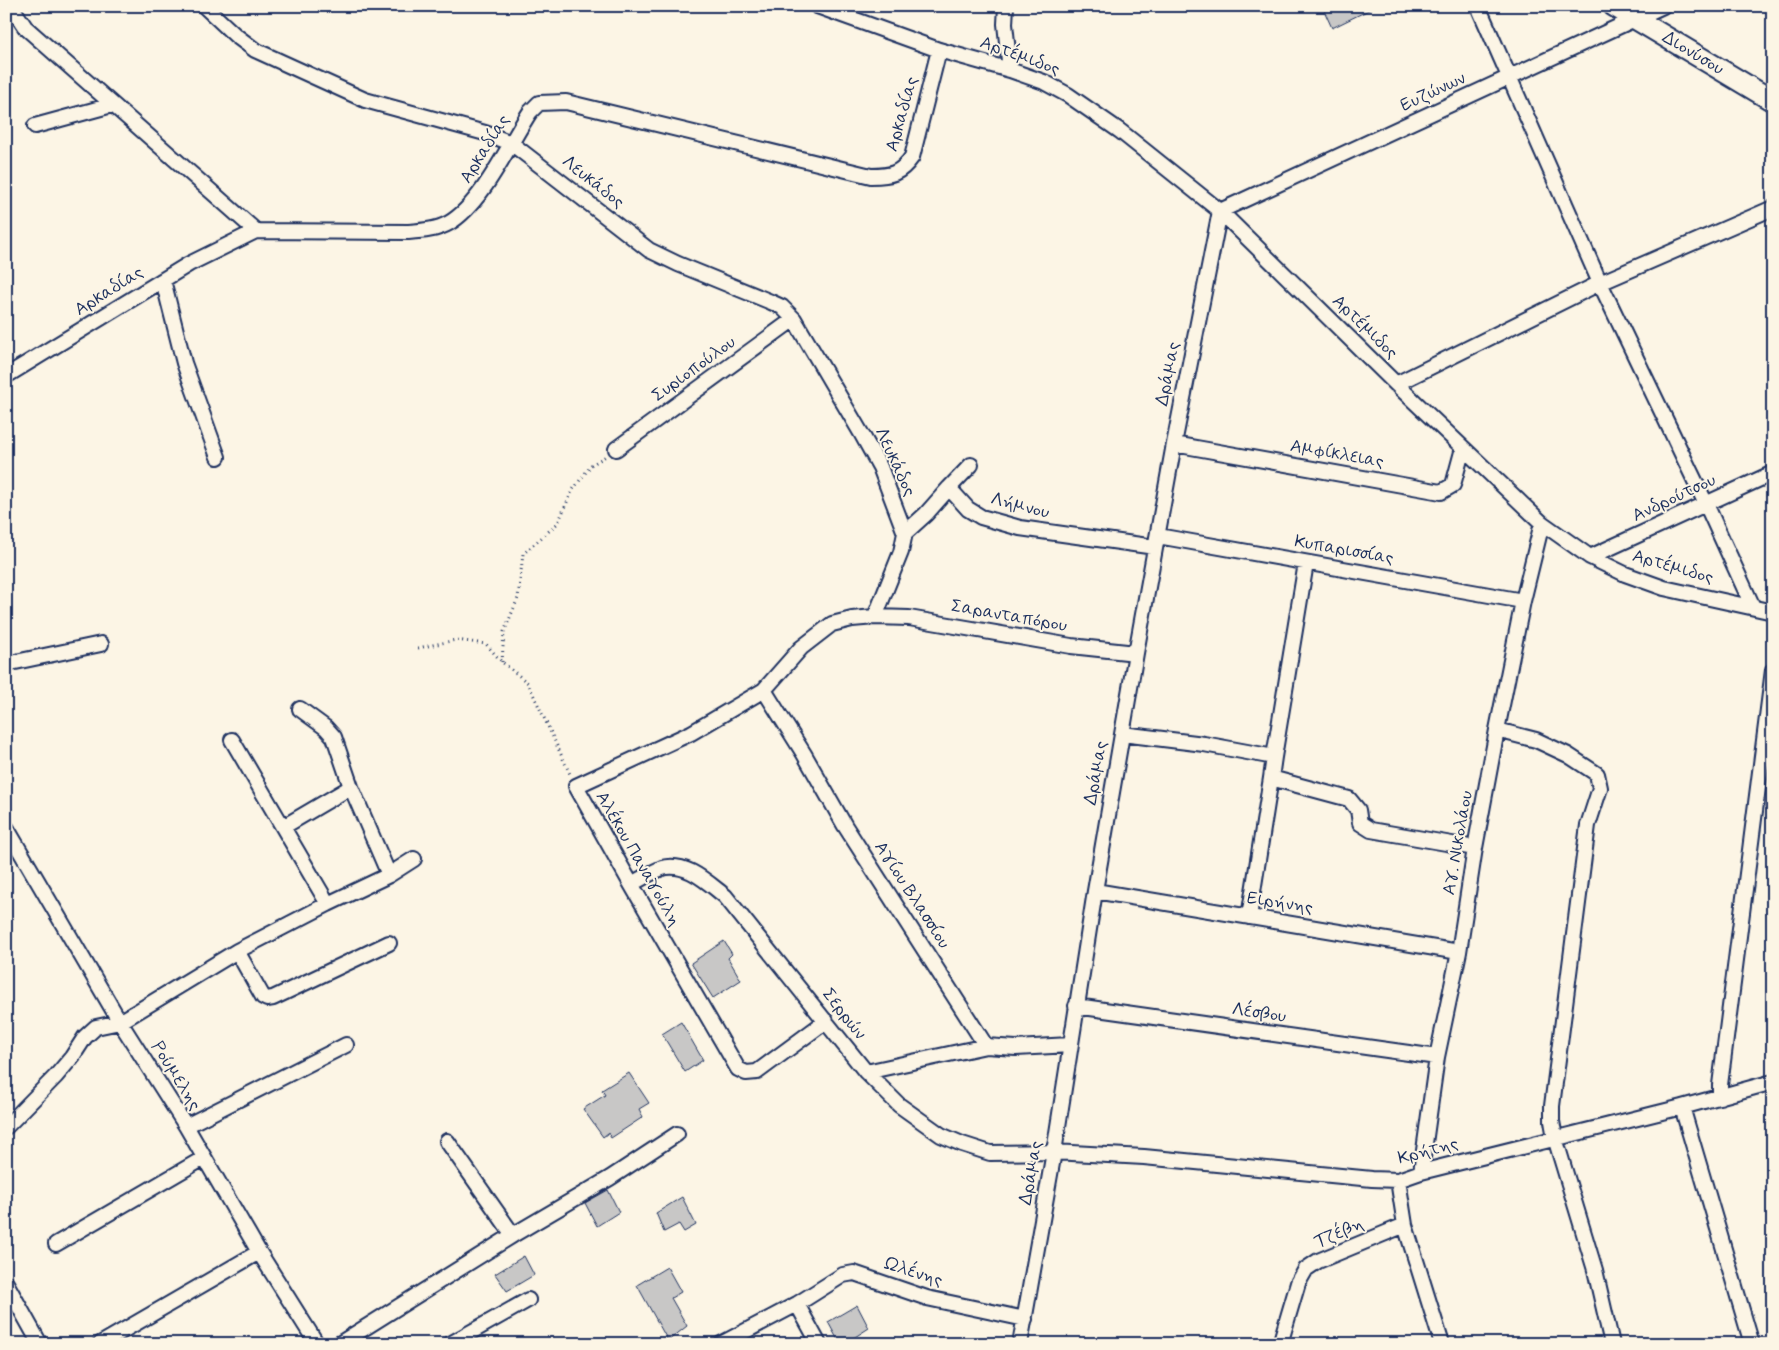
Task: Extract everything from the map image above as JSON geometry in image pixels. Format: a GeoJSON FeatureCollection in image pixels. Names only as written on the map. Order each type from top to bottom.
{"type":"FeatureCollection","features":[{"type":"Feature","properties":{"kind":"main road","name":"Διονύσου"},"geometry":{"type":"LineString","coordinates":[[1614,6],[1773,101]]}},
{"type":"Feature","properties":{"kind":"street"},"geometry":{"type":"LineString","coordinates":[[11,6],[25,28],[79,74],[112,106],[192,172],[256,231]]}},
{"type":"Feature","properties":{"kind":"street"},"geometry":{"type":"LineString","coordinates":[[204,6],[234,36],[255,50],[357,96],[511,143]]}},
{"type":"Feature","properties":{"kind":"street","name":"Αρτέμιδος"},"geometry":{"type":"LineString","coordinates":[[817,6],[939,50],[1010,70],[1044,82],[1068,95],[1120,131],[1220,211],[1396,384],[1542,523],[1590,557],[1625,574],[1664,588],[1773,612]]}},
{"type":"Feature","properties":{"kind":"street"},"geometry":{"type":"LineString","coordinates":[[1006,6],[1005,24],[1010,70]]}},
{"type":"Feature","properties":{"kind":"street"},"geometry":{"type":"LineString","coordinates":[[1478,6],[1600,283],[1706,504],[1752,607]]}},
{"type":"Feature","properties":{"kind":"street","name":"Ευζώνων"},"geometry":{"type":"LineString","coordinates":[[1220,211],[1663,6]]}},
{"type":"Feature","properties":{"kind":"street","name":"Αρκαδίας"},"geometry":{"type":"LineString","coordinates":[[6,376],[208,253],[256,231],[408,232],[432,230],[448,224],[465,211],[476,198],[530,112],[539,103],[566,102],[871,176],[885,176],[896,173],[912,157],[939,50]]}},
{"type":"Feature","properties":{"kind":"street"},"geometry":{"type":"LineString","coordinates":[[35,126],[112,106]]}},
{"type":"Feature","properties":{"kind":"street","name":"Λευκάδος"},"geometry":{"type":"LineString","coordinates":[[511,143],[649,250],[782,307],[794,319],[861,432],[880,467],[905,533]]}},
{"type":"Feature","properties":{"kind":"street"},"geometry":{"type":"LineString","coordinates":[[1396,384],[1600,283],[1773,208]]}},
{"type":"Feature","properties":{"kind":"street","name":"Δράμας"},"geometry":{"type":"LineString","coordinates":[[1020,1344],[1054,1152],[1076,1006],[1136,653],[1174,444],[1220,211]]}},
{"type":"Feature","properties":{"kind":"street"},"geometry":{"type":"LineString","coordinates":[[163,280],[184,362],[218,458]]}},
{"type":"Feature","properties":{"kind":"street","name":"Συριοπούλου"},"geometry":{"type":"LineString","coordinates":[[616,450],[794,319]]}},
{"type":"Feature","properties":{"kind":"street","name":"Αμφίκλειας"},"geometry":{"type":"LineString","coordinates":[[1174,444],[1441,492],[1454,485],[1463,448]]}},
{"type":"Feature","properties":{"kind":"street"},"geometry":{"type":"LineString","coordinates":[[576,786],[691,733],[764,690],[801,648],[832,624],[852,619],[875,617],[901,552],[905,533],[926,514],[971,465]]}},
{"type":"Feature","properties":{"kind":"street","name":"Ανδρούτσου"},"geometry":{"type":"LineString","coordinates":[[1590,557],[1773,473]]}},
{"type":"Feature","properties":{"kind":"street","name":"Λήμνου"},"geometry":{"type":"LineString","coordinates":[[949,488],[968,509],[981,517],[1020,528],[1157,541]]}},
{"type":"Feature","properties":{"kind":"street","name":"Αγ. Νικολάου"},"geometry":{"type":"LineString","coordinates":[[1420,1172],[1437,1057],[1459,952],[1475,848],[1497,730],[1523,601],[1542,523]]}},
{"type":"Feature","properties":{"kind":"street","name":"Κυπαρισσίας"},"geometry":{"type":"LineString","coordinates":[[1157,541],[1306,563],[1523,601]]}},
{"type":"Feature","properties":{"kind":"street"},"geometry":{"type":"LineString","coordinates":[[1249,917],[1306,563]]}},
{"type":"Feature","properties":{"kind":"street","name":"Σαρανταπόρου"},"geometry":{"type":"LineString","coordinates":[[875,617],[909,618],[1071,646],[1136,653]]}},
{"type":"Feature","properties":{"kind":"street"},"geometry":{"type":"LineString","coordinates":[[6,664],[100,644]]}},
{"type":"Feature","properties":{"kind":"street"},"geometry":{"type":"LineString","coordinates":[[1720,1096],[1773,670]]}},
{"type":"Feature","properties":{"kind":"street","name":"Αγίου Βλασσίου"},"geometry":{"type":"LineString","coordinates":[[764,690],[804,754],[845,826],[986,1046]]}},
{"type":"Feature","properties":{"kind":"street"},"geometry":{"type":"LineString","coordinates":[[300,709],[326,728],[334,737],[351,787],[389,875]]}},
{"type":"Feature","properties":{"kind":"street"},"geometry":{"type":"LineString","coordinates":[[1497,730],[1536,740],[1568,755],[1597,774],[1600,788],[1588,825],[1554,1086],[1552,1121],[1555,1138],[1595,1270],[1612,1344]]}},
{"type":"Feature","properties":{"kind":"street"},"geometry":{"type":"LineString","coordinates":[[1122,734],[1204,744],[1274,757]]}},
{"type":"Feature","properties":{"kind":"street"},"geometry":{"type":"LineString","coordinates":[[232,740],[328,904]]}},
{"type":"Feature","properties":{"kind":"street"},"geometry":{"type":"LineString","coordinates":[[1271,778],[1349,799],[1358,810],[1360,823],[1371,830],[1475,848]]}},
{"type":"Feature","properties":{"kind":"street","name":"Αλέκου Παναγούλη"},"geometry":{"type":"LineString","coordinates":[[576,786],[738,1069],[746,1073],[757,1072],[826,1021]]}},
{"type":"Feature","properties":{"kind":"street"},"geometry":{"type":"LineString","coordinates":[[283,827],[351,787]]}},
{"type":"Feature","properties":{"kind":"street","name":"Ρούμελης"},"geometry":{"type":"LineString","coordinates":[[6,827],[120,1022],[186,1126],[259,1252],[317,1344]]}},
{"type":"Feature","properties":{"kind":"street"},"geometry":{"type":"LineString","coordinates":[[6,1127],[56,1076],[72,1057],[85,1037],[96,1027],[120,1022],[237,951],[389,875],[414,859]]}},
{"type":"Feature","properties":{"kind":"street","name":"Σερρών"},"geometry":{"type":"LineString","coordinates":[[631,884],[664,868],[681,868],[700,876],[725,896],[866,1072],[899,1105],[941,1135],[990,1153],[1054,1152]]}},
{"type":"Feature","properties":{"kind":"street","name":"Ειρήνης"},"geometry":{"type":"LineString","coordinates":[[1095,891],[1459,952]]}},
{"type":"Feature","properties":{"kind":"street"},"geometry":{"type":"LineString","coordinates":[[237,951],[263,997],[267,999],[273,998],[390,943]]}},
{"type":"Feature","properties":{"kind":"street","name":"Λέσβου"},"geometry":{"type":"LineString","coordinates":[[1076,1006],[1437,1057]]}},
{"type":"Feature","properties":{"kind":"street"},"geometry":{"type":"LineString","coordinates":[[186,1126],[346,1045]]}},
{"type":"Feature","properties":{"kind":"street"},"geometry":{"type":"LineString","coordinates":[[866,1072],[986,1046],[1016,1048],[1070,1045]]}},
{"type":"Feature","properties":{"kind":"street","name":"Κρήτης"},"geometry":{"type":"LineString","coordinates":[[1054,1152],[1144,1157],[1398,1180],[1420,1172],[1682,1107],[1773,1082]]}},
{"type":"Feature","properties":{"kind":"street"},"geometry":{"type":"LineString","coordinates":[[1682,1107],[1752,1344]]}},
{"type":"Feature","properties":{"kind":"street"},"geometry":{"type":"LineString","coordinates":[[339,1344],[514,1235],[610,1178],[677,1134]]}},
{"type":"Feature","properties":{"kind":"street"},"geometry":{"type":"LineString","coordinates":[[447,1141],[514,1235]]}},
{"type":"Feature","properties":{"kind":"street"},"geometry":{"type":"LineString","coordinates":[[56,1244],[204,1158]]}},
{"type":"Feature","properties":{"kind":"street"},"geometry":{"type":"LineString","coordinates":[[1398,1180],[1405,1225],[1442,1344]]}},
{"type":"Feature","properties":{"kind":"street","name":"Τζέβη"},"geometry":{"type":"LineString","coordinates":[[1280,1344],[1298,1282],[1306,1269],[1318,1260],[1405,1225]]}},
{"type":"Feature","properties":{"kind":"street"},"geometry":{"type":"LineString","coordinates":[[100,1344],[259,1252]]}},
{"type":"Feature","properties":{"kind":"street","name":"Ωλένης"},"geometry":{"type":"LineString","coordinates":[[721,1344],[797,1304],[843,1274],[854,1273],[927,1298],[1025,1319]]}},
{"type":"Feature","properties":{"kind":"street"},"geometry":{"type":"LineString","coordinates":[[6,1283],[40,1344]]}},
{"type":"Feature","properties":{"kind":"street"},"geometry":{"type":"LineString","coordinates":[[450,1344],[528,1300]]}},
{"type":"Feature","properties":{"kind":"street"},"geometry":{"type":"LineString","coordinates":[[797,1304],[819,1344]]}},
{"type":"Feature","properties":{"kind":"path"},"geometry":{"type":"LineString","coordinates":[[502,662],[504,632],[518,598],[523,554],[558,523],[572,491],[591,465],[616,450]]}},
{"type":"Feature","properties":{"kind":"path","name":"Αλέκου Παναγούλη"},"geometry":{"type":"LineString","coordinates":[[418,648],[456,640],[486,644],[502,662],[528,683],[576,786]]}},
{"type":"Feature","properties":{"kind":"building"},"geometry":{"type":"Polygon","coordinates":[[[1322,6],[1377,6],[1332,28],[1322,6]]]}},
{"type":"Feature","properties":{"kind":"building"},"geometry":{"type":"Polygon","coordinates":[[[724,941],[732,954],[728,958],[741,980],[713,998],[691,963],[724,941]]]}},
{"type":"Feature","properties":{"kind":"building"},"geometry":{"type":"Polygon","coordinates":[[[681,1022],[703,1060],[685,1072],[662,1034],[681,1022]]]}},
{"type":"Feature","properties":{"kind":"building"},"geometry":{"type":"Polygon","coordinates":[[[629,1073],[649,1103],[639,1109],[643,1117],[611,1138],[608,1133],[603,1137],[583,1109],[605,1095],[602,1090],[629,1073]]]}},
{"type":"Feature","properties":{"kind":"building"},"geometry":{"type":"Polygon","coordinates":[[[608,1190],[619,1212],[597,1226],[585,1203],[608,1190]]]}},
{"type":"Feature","properties":{"kind":"building"},"geometry":{"type":"Polygon","coordinates":[[[682,1197],[696,1225],[684,1232],[679,1224],[664,1232],[656,1213],[682,1197]]]}},
{"type":"Feature","properties":{"kind":"building"},"geometry":{"type":"Polygon","coordinates":[[[524,1256],[534,1275],[507,1291],[495,1274],[524,1256]]]}},
{"type":"Feature","properties":{"kind":"building"},"geometry":{"type":"Polygon","coordinates":[[[667,1267],[681,1292],[671,1298],[687,1326],[668,1341],[637,1285],[667,1267]]]}},
{"type":"Feature","properties":{"kind":"building"},"geometry":{"type":"Polygon","coordinates":[[[857,1305],[869,1328],[844,1344],[840,1344],[828,1322],[857,1305]]]}}]}
